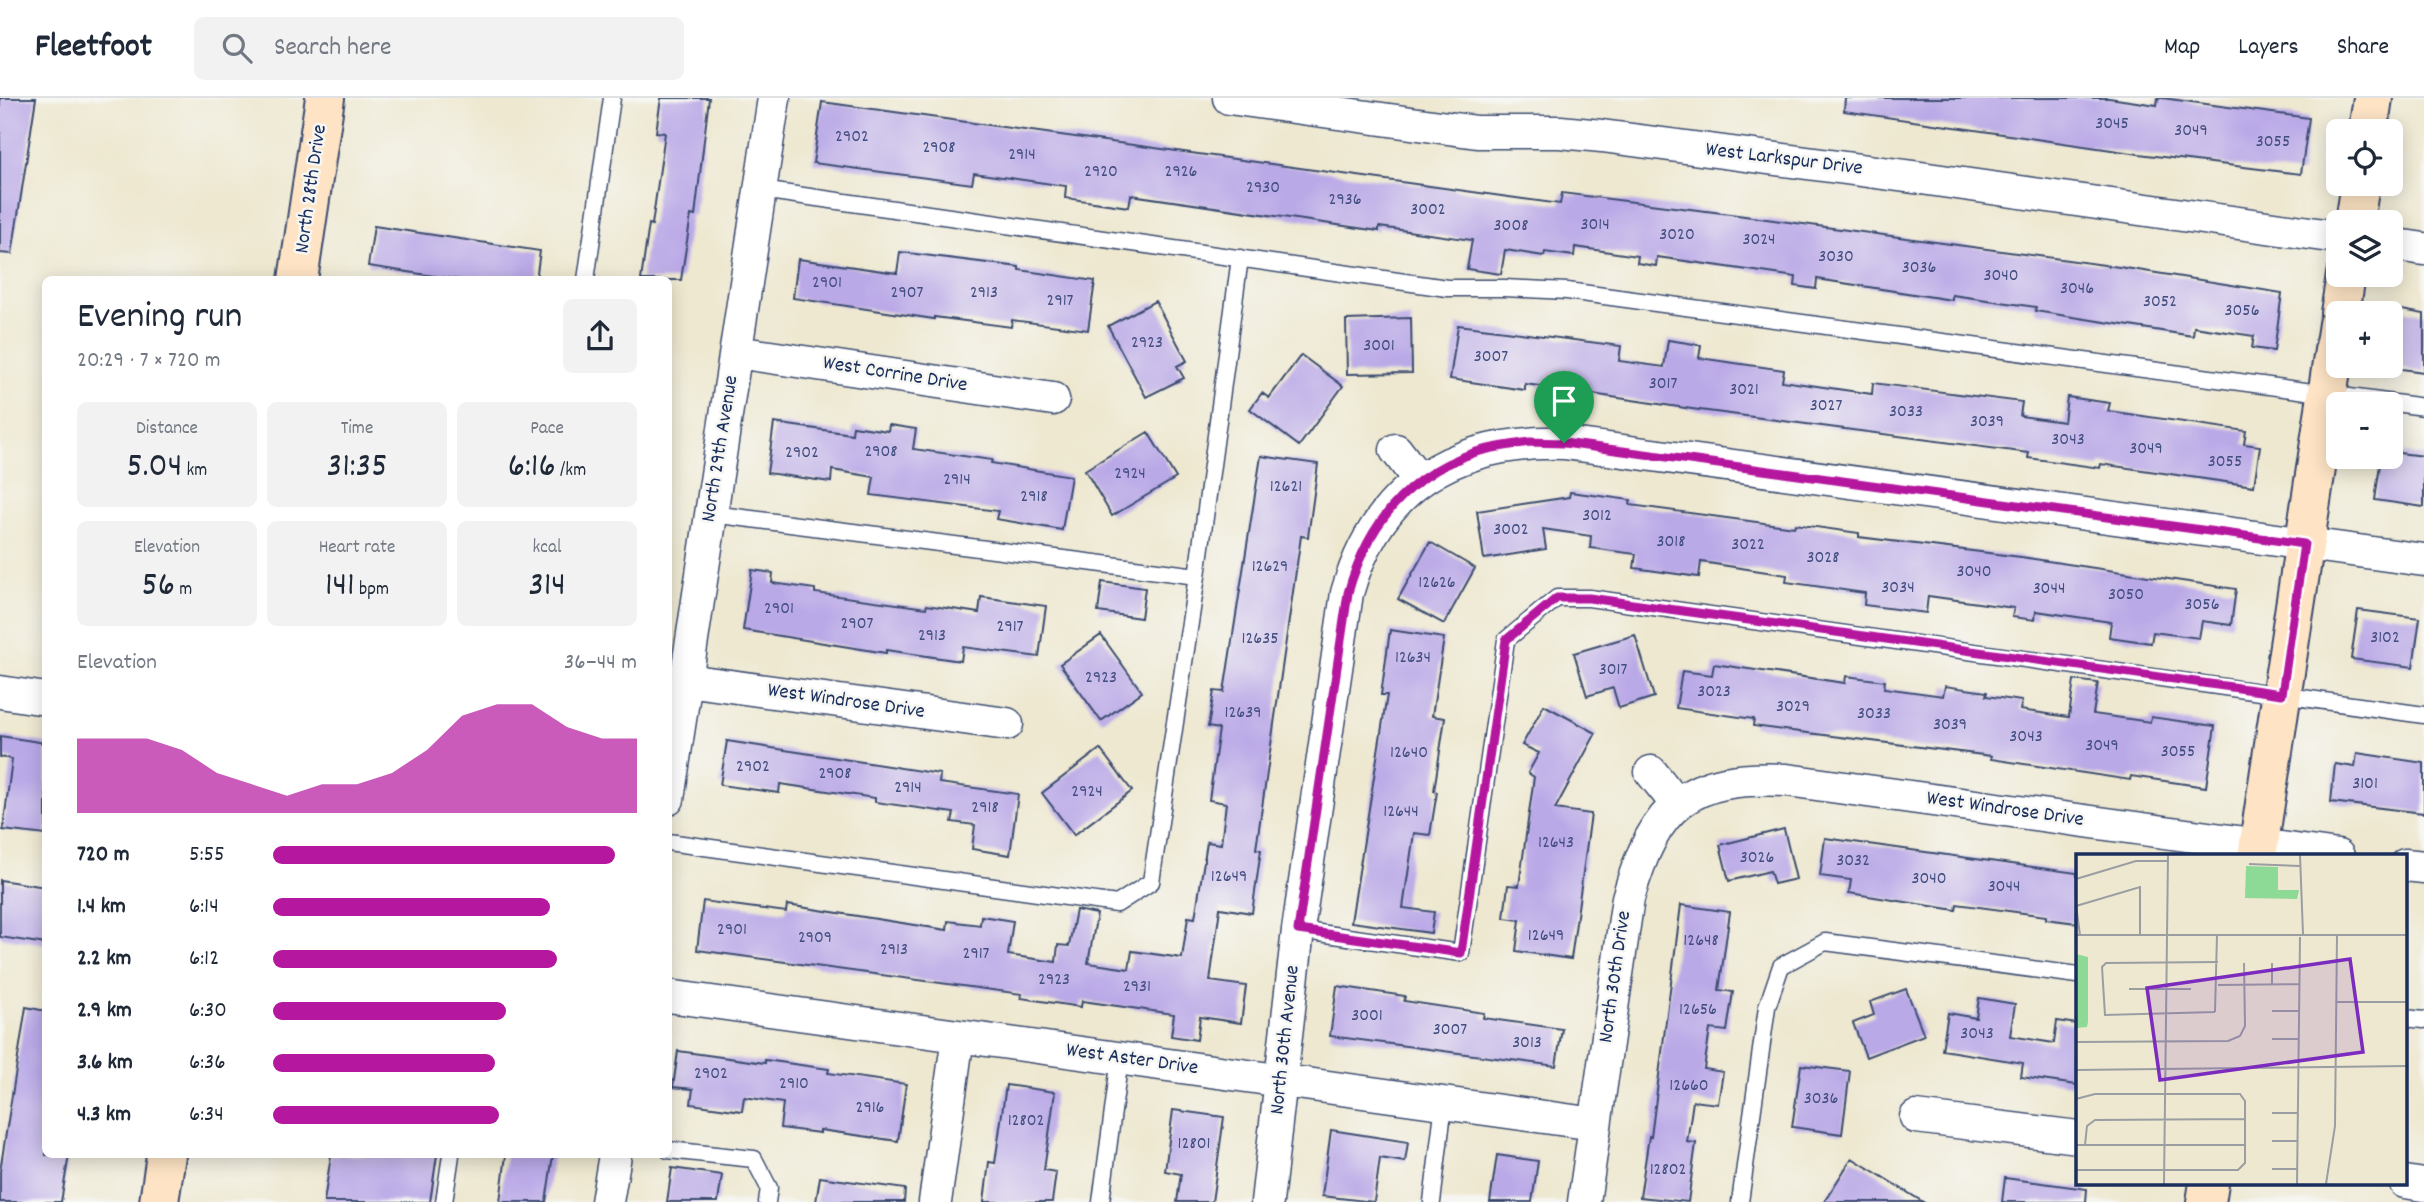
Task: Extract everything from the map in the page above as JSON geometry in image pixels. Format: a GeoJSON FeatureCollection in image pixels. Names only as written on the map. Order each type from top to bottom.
{"type":"FeatureCollection","features":[{"type":"Feature","properties":{"kind":"street","name":"North 28th Drive"},"geometry":{"type":"LineString","coordinates":[[299,276],[325,98]]}},
{"type":"Feature","properties":{"kind":"street","name":"North 29th Avenue"},"geometry":{"type":"LineString","coordinates":[[672,773],[774,98]]}},
{"type":"Feature","properties":{"kind":"street","name":"West Larkspur Drive"},"geometry":{"type":"LineString","coordinates":[[1229,98],[1477,132],[1560,132],[1602,136],[2326,235]]}},
{"type":"Feature","properties":{"kind":"street"},"geometry":{"type":"LineString","coordinates":[[2370,119],[2373,98]]}},
{"type":"Feature","properties":{"kind":"street"},"geometry":{"type":"LineString","coordinates":[[2403,246],[2424,249]]}},
{"type":"Feature","properties":{"kind":"street","name":"West Corrine Drive"},"geometry":{"type":"LineString","coordinates":[[736,352],[1053,399]]}},
{"type":"Feature","properties":{"kind":"street"},"geometry":{"type":"LineString","coordinates":[[2258,850],[2326,401]]}},
{"type":"Feature","properties":{"kind":"street"},"geometry":{"type":"LineString","coordinates":[[1396,450],[1419,480],[1477,452],[1529,442],[1564,443],[2424,561]]}},
{"type":"Feature","properties":{"kind":"street","name":"North 30th Avenue"},"geometry":{"type":"LineString","coordinates":[[1267,1202],[1298,930],[1348,593],[1354,570],[1382,519],[1400,496],[1419,480]]}},
{"type":"Feature","properties":{"kind":"street","name":"West Windrose Drive"},"geometry":{"type":"LineString","coordinates":[[686,680],[1006,724]]}},
{"type":"Feature","properties":{"kind":"street"},"geometry":{"type":"LineString","coordinates":[[0,692],[42,698]]}},
{"type":"Feature","properties":{"kind":"street"},"geometry":{"type":"LineString","coordinates":[[1651,772],[1676,803]]}},
{"type":"Feature","properties":{"kind":"street","name":"West Windrose Drive"},"geometry":{"type":"LineString","coordinates":[[1676,803],[1703,789],[1728,781],[1754,778],[1787,780],[2258,850],[2311,854]]}},
{"type":"Feature","properties":{"kind":"street","name":"North 30th Drive"},"geometry":{"type":"LineString","coordinates":[[1584,1202],[1628,898],[1637,865],[1653,832],[1676,803]]}},
{"type":"Feature","properties":{"kind":"street"},"geometry":{"type":"LineString","coordinates":[[2406,865],[2424,867]]}},
{"type":"Feature","properties":{"kind":"street","name":"West Aster Drive"},"geometry":{"type":"LineString","coordinates":[[672,997],[1595,1124]]}},
{"type":"Feature","properties":{"kind":"street"},"geometry":{"type":"LineString","coordinates":[[935,1202],[958,1036]]}},
{"type":"Feature","properties":{"kind":"street"},"geometry":{"type":"LineString","coordinates":[[1916,1117],[2076,1137]]}},
{"type":"Feature","properties":{"kind":"street"},"geometry":{"type":"LineString","coordinates":[[159,1202],[166,1158]]}},
{"type":"Feature","properties":{"kind":"street"},"geometry":{"type":"LineString","coordinates":[[607,1202],[614,1158]]}},
{"type":"Feature","properties":{"kind":"street"},"geometry":{"type":"LineString","coordinates":[[2406,1182],[2424,1185]]}},
{"type":"Feature","properties":{"kind":"street"},"geometry":{"type":"LineString","coordinates":[[2206,1202],[2209,1184]]}},
{"type":"Feature","properties":{"kind":"lane"},"geometry":{"type":"LineString","coordinates":[[587,276],[612,98]]}},
{"type":"Feature","properties":{"kind":"lane"},"geometry":{"type":"LineString","coordinates":[[761,190],[1447,288],[1567,291],[2326,394]]}},
{"type":"Feature","properties":{"kind":"lane"},"geometry":{"type":"LineString","coordinates":[[672,843],[1117,904],[1152,882],[1240,258]]}},
{"type":"Feature","properties":{"kind":"lane"},"geometry":{"type":"LineString","coordinates":[[2403,404],[2424,407]]}},
{"type":"Feature","properties":{"kind":"lane"},"geometry":{"type":"LineString","coordinates":[[712,514],[1197,576]]}},
{"type":"Feature","properties":{"kind":"lane"},"geometry":{"type":"LineString","coordinates":[[1298,930],[1461,953],[1506,640],[1557,598],[1617,602],[2424,715]]}},
{"type":"Feature","properties":{"kind":"lane"},"geometry":{"type":"LineString","coordinates":[[1740,1202],[1767,1007],[1781,966],[1825,942],[2076,975]]}},
{"type":"Feature","properties":{"kind":"lane"},"geometry":{"type":"LineString","coordinates":[[2406,1018],[2424,1020]]}},
{"type":"Feature","properties":{"kind":"lane"},"geometry":{"type":"LineString","coordinates":[[1101,1202],[1120,1058]]}},
{"type":"Feature","properties":{"kind":"lane"},"geometry":{"type":"LineString","coordinates":[[1432,1202],[1444,1103]]}},
{"type":"Feature","properties":{"kind":"lane"},"geometry":{"type":"LineString","coordinates":[[672,1150],[754,1159],[769,1188],[767,1202]]}},
{"type":"Feature","properties":{"kind":"lane"},"geometry":{"type":"LineString","coordinates":[[443,1202],[450,1158]]}},
{"type":"Feature","properties":{"kind":"building"},"geometry":{"type":"Polygon","coordinates":[[[0,98],[36,98],[12,254],[0,253],[0,98]]]}},
{"type":"Feature","properties":{"kind":"building"},"geometry":{"type":"Polygon","coordinates":[[[661,98],[709,98],[695,216],[691,215],[681,280],[672,280],[672,276],[642,276],[665,133],[656,132],[661,98]]]}},
{"type":"Feature","properties":{"kind":"building"},"geometry":{"type":"Polygon","coordinates":[[[1845,98],[2109,98],[2157,105],[2158,98],[2162,98],[2309,118],[2301,174],[2139,154],[1844,111],[1845,98]]]}},
{"type":"Feature","properties":{"kind":"building"},"geometry":{"type":"Polygon","coordinates":[[[822,102],[1560,204],[1562,193],[1730,214],[2119,267],[2282,293],[2274,351],[2252,348],[2254,336],[2194,327],[2193,336],[2035,311],[2036,307],[1952,295],[1952,300],[1817,279],[1816,289],[1795,286],[1796,277],[1657,257],[1656,266],[1637,263],[1638,256],[1575,247],[1574,256],[1545,252],[1544,256],[1505,250],[1501,274],[1467,269],[1472,240],[1379,227],[1379,231],[1131,195],[1129,207],[1065,198],[1066,186],[974,173],[972,184],[813,163],[822,102]]]}},
{"type":"Feature","properties":{"kind":"building"},"geometry":{"type":"Polygon","coordinates":[[[374,226],[540,251],[537,276],[434,276],[368,266],[374,226]]]}},
{"type":"Feature","properties":{"kind":"building"},"geometry":{"type":"Polygon","coordinates":[[[900,252],[1019,267],[1019,270],[1095,281],[1088,330],[1012,320],[1011,327],[934,319],[793,298],[798,259],[897,273],[900,252]]]}},
{"type":"Feature","properties":{"kind":"building"},"geometry":{"type":"Polygon","coordinates":[[[1155,301],[1187,361],[1177,366],[1184,378],[1146,397],[1108,326],[1155,301]]]}},
{"type":"Feature","properties":{"kind":"building"},"geometry":{"type":"Polygon","coordinates":[[[2403,310],[2424,314],[2424,372],[2403,369],[2403,310]]]}},
{"type":"Feature","properties":{"kind":"building"},"geometry":{"type":"Polygon","coordinates":[[[1411,318],[1412,373],[1347,374],[1346,320],[1411,318]]]}},
{"type":"Feature","properties":{"kind":"building"},"geometry":{"type":"Polygon","coordinates":[[[1458,325],[1621,346],[1619,361],[1664,367],[1668,340],[1701,345],[1699,358],[1784,370],[1782,381],[1872,394],[1873,383],[2022,402],[2020,416],[2064,422],[2067,397],[2110,403],[2108,411],[2246,431],[2244,444],[2260,446],[2254,486],[2101,464],[2100,468],[2028,458],[2029,453],[1692,409],[1525,384],[1525,390],[1450,379],[1458,325]]]}},
{"type":"Feature","properties":{"kind":"building"},"geometry":{"type":"Polygon","coordinates":[[[1301,355],[1343,386],[1299,446],[1250,409],[1262,393],[1269,398],[1301,355]]]}},
{"type":"Feature","properties":{"kind":"building"},"geometry":{"type":"Polygon","coordinates":[[[774,423],[852,434],[853,426],[888,431],[889,425],[916,429],[913,449],[992,460],[991,463],[1071,476],[1062,530],[996,519],[998,511],[871,495],[874,477],[832,470],[831,482],[767,473],[774,423]]]}},
{"type":"Feature","properties":{"kind":"building"},"geometry":{"type":"Polygon","coordinates":[[[1148,432],[1176,478],[1112,516],[1085,470],[1148,432]]]}},
{"type":"Feature","properties":{"kind":"building"},"geometry":{"type":"Polygon","coordinates":[[[2403,454],[2424,456],[2424,507],[2375,500],[2379,469],[2403,469],[2403,454]]]}},
{"type":"Feature","properties":{"kind":"building"},"geometry":{"type":"Polygon","coordinates":[[[1261,456],[1318,464],[1308,537],[1301,536],[1256,849],[1261,850],[1252,913],[1220,908],[1210,981],[1246,986],[1241,1023],[1200,1017],[1197,1040],[1171,1036],[1174,1014],[1082,1001],[1081,1007],[1021,998],[1022,994],[697,950],[703,901],[786,912],[787,905],[947,930],[948,921],[980,925],[981,916],[1013,921],[1008,955],[1056,962],[1058,945],[1069,946],[1076,910],[1097,914],[1088,963],[1129,969],[1132,951],[1182,958],[1188,917],[1195,918],[1207,842],[1221,844],[1226,803],[1209,800],[1219,729],[1208,727],[1214,691],[1224,692],[1261,456]]]}},
{"type":"Feature","properties":{"kind":"building"},"geometry":{"type":"Polygon","coordinates":[[[1570,492],[1631,500],[1630,505],[1794,527],[1795,524],[1859,533],[1859,537],[2021,557],[2236,589],[2231,625],[2202,621],[2199,638],[2153,632],[2151,643],[2109,637],[2111,622],[2036,611],[2035,620],[2012,617],[2014,608],[1928,596],[1926,613],[1864,605],[1865,593],[1786,582],[1787,575],[1701,562],[1699,577],[1634,568],[1636,554],[1590,548],[1591,536],[1543,529],[1546,549],[1484,559],[1477,511],[1569,497],[1570,492]]]}},
{"type":"Feature","properties":{"kind":"building"},"geometry":{"type":"Polygon","coordinates":[[[1430,542],[1475,568],[1444,624],[1398,599],[1430,542]]]}},
{"type":"Feature","properties":{"kind":"building"},"geometry":{"type":"Polygon","coordinates":[[[752,570],[773,573],[772,583],[815,589],[815,593],[926,608],[927,605],[979,613],[981,597],[1046,606],[1039,657],[963,647],[961,661],[886,650],[886,653],[743,630],[752,570]]]}},
{"type":"Feature","properties":{"kind":"building"},"geometry":{"type":"Polygon","coordinates":[[[1102,582],[1145,588],[1141,618],[1098,612],[1102,582]]]}},
{"type":"Feature","properties":{"kind":"building"},"geometry":{"type":"Polygon","coordinates":[[[2358,610],[2420,618],[2413,667],[2351,659],[2358,610]]]}},
{"type":"Feature","properties":{"kind":"building"},"geometry":{"type":"Polygon","coordinates":[[[1390,630],[1444,638],[1432,716],[1445,718],[1434,791],[1437,792],[1430,835],[1414,833],[1403,908],[1434,912],[1431,933],[1351,922],[1387,695],[1381,695],[1390,630]]]}},
{"type":"Feature","properties":{"kind":"building"},"geometry":{"type":"Polygon","coordinates":[[[1101,635],[1142,692],[1101,721],[1060,664],[1101,635]]]}},
{"type":"Feature","properties":{"kind":"building"},"geometry":{"type":"Polygon","coordinates":[[[1635,635],[1654,697],[1619,708],[1613,688],[1587,696],[1574,653],[1635,635]]]}},
{"type":"Feature","properties":{"kind":"building"},"geometry":{"type":"Polygon","coordinates":[[[1714,664],[1845,683],[1846,676],[1885,681],[1884,688],[1943,696],[1945,686],[1987,692],[1986,696],[2022,701],[2020,710],[2069,717],[2074,680],[2098,683],[2093,714],[2150,722],[2151,717],[2215,726],[2206,787],[2131,776],[2130,780],[1991,759],[1991,756],[1753,726],[1754,719],[1676,708],[1682,671],[1712,675],[1714,664]]]}},
{"type":"Feature","properties":{"kind":"building"},"geometry":{"type":"Polygon","coordinates":[[[1544,705],[1596,733],[1555,809],[1591,814],[1571,959],[1516,951],[1520,920],[1504,918],[1508,885],[1519,886],[1534,777],[1528,773],[1539,753],[1522,745],[1544,705]]]}},
{"type":"Feature","properties":{"kind":"building"},"geometry":{"type":"Polygon","coordinates":[[[0,736],[42,742],[42,835],[3,830],[12,759],[0,757],[0,736]]]}},
{"type":"Feature","properties":{"kind":"building"},"geometry":{"type":"Polygon","coordinates":[[[727,741],[940,774],[939,783],[1018,794],[1010,855],[972,849],[975,825],[952,822],[954,813],[875,802],[875,798],[780,784],[779,793],[720,785],[727,741]]]}},
{"type":"Feature","properties":{"kind":"building"},"geometry":{"type":"Polygon","coordinates":[[[1100,749],[1132,791],[1074,835],[1042,793],[1100,749]]]}},
{"type":"Feature","properties":{"kind":"building"},"geometry":{"type":"Polygon","coordinates":[[[2357,753],[2424,763],[2424,813],[2331,802],[2335,764],[2355,767],[2357,753]]]}},
{"type":"Feature","properties":{"kind":"building"},"geometry":{"type":"Polygon","coordinates":[[[1784,829],[1796,879],[1774,884],[1770,871],[1729,881],[1720,845],[1784,829]]]}},
{"type":"Feature","properties":{"kind":"building"},"geometry":{"type":"Polygon","coordinates":[[[1825,838],[2076,873],[2076,923],[1957,904],[1956,910],[1849,893],[1851,880],[1820,876],[1825,838]]]}},
{"type":"Feature","properties":{"kind":"building"},"geometry":{"type":"Polygon","coordinates":[[[0,880],[42,886],[42,943],[0,937],[0,880]]]}},
{"type":"Feature","properties":{"kind":"building"},"geometry":{"type":"Polygon","coordinates":[[[1681,905],[1730,912],[1719,990],[1733,992],[1727,1031],[1710,1029],[1704,1069],[1723,1072],[1718,1104],[1693,1101],[1687,1142],[1696,1143],[1688,1202],[1640,1197],[1649,1136],[1651,1137],[1681,905]]]}},
{"type":"Feature","properties":{"kind":"building"},"geometry":{"type":"Polygon","coordinates":[[[1337,986],[1405,996],[1404,1001],[1484,1013],[1483,1018],[1562,1029],[1556,1066],[1330,1036],[1337,986]]]}},
{"type":"Feature","properties":{"kind":"building"},"geometry":{"type":"Polygon","coordinates":[[[1906,989],[1924,1035],[1866,1057],[1853,1023],[1874,1015],[1870,1002],[1906,989]]]}},
{"type":"Feature","properties":{"kind":"building"},"geometry":{"type":"Polygon","coordinates":[[[1979,998],[2015,1004],[2010,1036],[2054,1043],[2057,1021],[2076,1024],[2076,1085],[2021,1077],[2023,1063],[1942,1050],[1948,1013],[1976,1018],[1979,998]]]}},
{"type":"Feature","properties":{"kind":"building"},"geometry":{"type":"Polygon","coordinates":[[[26,1007],[42,1010],[42,1158],[68,1158],[61,1202],[0,1202],[0,1171],[26,1007]]]}},
{"type":"Feature","properties":{"kind":"building"},"geometry":{"type":"Polygon","coordinates":[[[678,1051],[829,1069],[828,1073],[906,1084],[898,1141],[820,1130],[820,1133],[780,1128],[783,1103],[744,1097],[742,1111],[691,1104],[693,1089],[673,1087],[678,1051]]]}},
{"type":"Feature","properties":{"kind":"building"},"geometry":{"type":"Polygon","coordinates":[[[1801,1065],[1850,1071],[1842,1134],[1792,1127],[1801,1065]]]}},
{"type":"Feature","properties":{"kind":"building"},"geometry":{"type":"Polygon","coordinates":[[[1006,1085],[1055,1092],[1044,1170],[1056,1172],[1052,1202],[984,1202],[989,1162],[995,1163],[1006,1085]]]}},
{"type":"Feature","properties":{"kind":"building"},"geometry":{"type":"Polygon","coordinates":[[[1173,1110],[1224,1117],[1212,1202],[1177,1202],[1181,1174],[1165,1171],[1173,1110]]]}},
{"type":"Feature","properties":{"kind":"building"},"geometry":{"type":"Polygon","coordinates":[[[1331,1130],[1408,1142],[1405,1162],[1380,1158],[1374,1202],[1322,1196],[1331,1130]]]}},
{"type":"Feature","properties":{"kind":"building"},"geometry":{"type":"Polygon","coordinates":[[[1497,1155],[1538,1161],[1532,1202],[1490,1202],[1497,1155]]]}},
{"type":"Feature","properties":{"kind":"building"},"geometry":{"type":"Polygon","coordinates":[[[331,1158],[437,1158],[430,1202],[324,1202],[331,1158]]]}},
{"type":"Feature","properties":{"kind":"building"},"geometry":{"type":"Polygon","coordinates":[[[506,1158],[553,1158],[546,1202],[500,1202],[506,1158]]]}},
{"type":"Feature","properties":{"kind":"building"},"geometry":{"type":"Polygon","coordinates":[[[1852,1158],[1923,1202],[1824,1202],[1852,1158]]]}},
{"type":"Feature","properties":{"kind":"building"},"geometry":{"type":"Polygon","coordinates":[[[672,1168],[722,1175],[718,1202],[667,1202],[672,1168]]]}},
{"type":"Feature","properties":{"kind":"building"},"geometry":{"type":"Polygon","coordinates":[[[820,1177],[905,1189],[904,1202],[816,1202],[820,1177]]]}},
{"type":"Feature","properties":{"kind":"building"},"geometry":{"type":"Polygon","coordinates":[[[2005,1178],[2087,1189],[2086,1202],[2002,1202],[2005,1178]]]}},
{"type":"Feature","properties":{"kind":"route"},"geometry":{"type":"LineString","coordinates":[[1529,442],[1564,443],[2304,544],[2282,694],[1589,598],[1557,598],[1506,640],[1461,953],[1298,930],[1348,593],[1354,570],[1367,543],[1400,496],[1419,480],[1446,465],[1477,452],[1529,442]]}}]}
